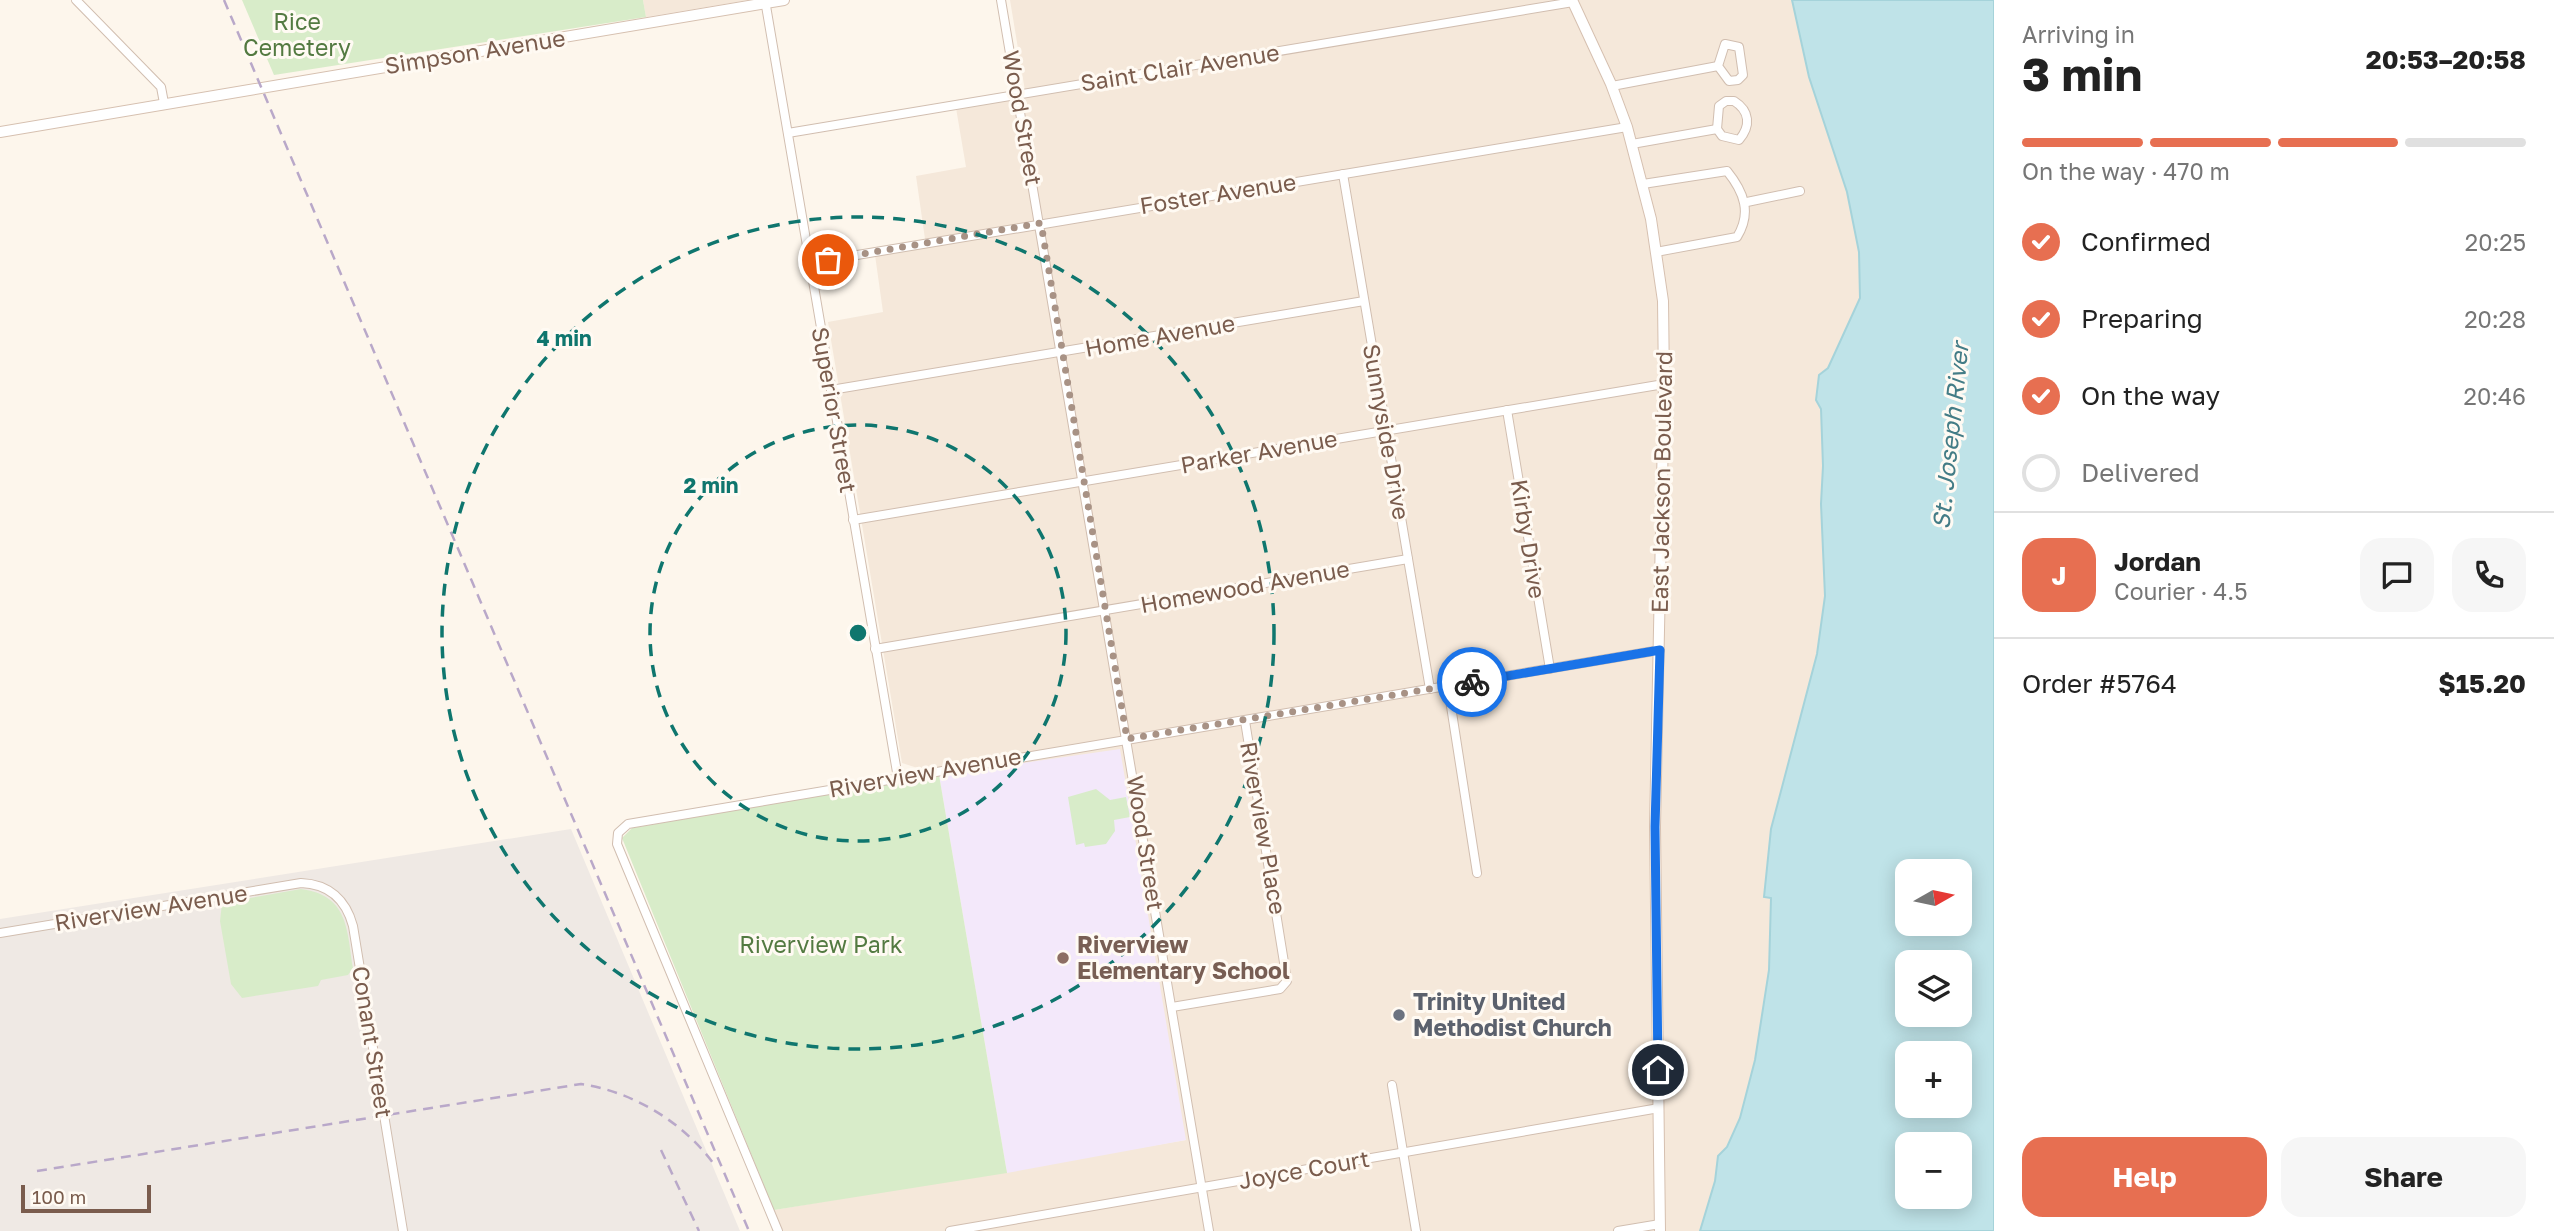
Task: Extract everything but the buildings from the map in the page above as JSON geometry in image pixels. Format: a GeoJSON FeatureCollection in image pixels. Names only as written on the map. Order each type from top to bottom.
{"type":"FeatureCollection","features":[{"type":"Feature","properties":{"kind":"main road","name":"Simpson Avenue"},"geometry":{"type":"LineString","coordinates":[[0,132],[784,0]]}},
{"type":"Feature","properties":{"kind":"main road","name":"East Jackson Boulevard"},"geometry":{"type":"LineString","coordinates":[[1573,1],[1612,86],[1627,127],[1643,184],[1662,298],[1664,384],[1655,827],[1660,1227]]}},
{"type":"Feature","properties":{"kind":"street"},"geometry":{"type":"LineString","coordinates":[[76,0],[161,87],[164,103]]}},
{"type":"Feature","properties":{"kind":"street","name":"Wood Street"},"geometry":{"type":"LineString","coordinates":[[1001,0],[1063,353],[1209,1231]]}},
{"type":"Feature","properties":{"kind":"street","name":"Superior Street"},"geometry":{"type":"LineString","coordinates":[[766,1],[898,778]]}},
{"type":"Feature","properties":{"kind":"street","name":"Saint Clair Avenue"},"geometry":{"type":"LineString","coordinates":[[788,133],[1573,1]]}},
{"type":"Feature","properties":{"kind":"street"},"geometry":{"type":"LineString","coordinates":[[1725,44],[1739,47],[1743,75],[1738,80],[1729,81],[1718,66],[1725,44]]}},
{"type":"Feature","properties":{"kind":"street"},"geometry":{"type":"LineString","coordinates":[[1612,86],[1718,66]]}},
{"type":"Feature","properties":{"kind":"street"},"geometry":{"type":"LineString","coordinates":[[1632,144],[1717,129],[1729,139],[1739,140],[1748,122],[1742,106],[1734,101],[1726,101],[1719,106],[1717,129]]}},
{"type":"Feature","properties":{"kind":"street","name":"Foster Avenue"},"geometry":{"type":"LineString","coordinates":[[809,263],[1627,127]]}},
{"type":"Feature","properties":{"kind":"street"},"geometry":{"type":"LineString","coordinates":[[1643,184],[1727,171],[1747,202],[1744,226],[1737,237],[1656,252]]}},
{"type":"Feature","properties":{"kind":"street","name":"Sunnyside Drive"},"geometry":{"type":"LineString","coordinates":[[1343,174],[1430,690]]}},
{"type":"Feature","properties":{"kind":"street"},"geometry":{"type":"LineString","coordinates":[[1747,202],[1800,191]]}},
{"type":"Feature","properties":{"kind":"street","name":"Home Avenue"},"geometry":{"type":"LineString","coordinates":[[831,390],[1364,301]]}},
{"type":"Feature","properties":{"kind":"street","name":"Parker Avenue"},"geometry":{"type":"LineString","coordinates":[[853,520],[1664,384]]}},
{"type":"Feature","properties":{"kind":"street","name":"Kirby Drive"},"geometry":{"type":"LineString","coordinates":[[1507,410],[1550,669]]}},
{"type":"Feature","properties":{"kind":"street","name":"Homewood Avenue"},"geometry":{"type":"LineString","coordinates":[[875,649],[1408,559]]}},
{"type":"Feature","properties":{"kind":"street","name":"Riverview Avenue"},"geometry":{"type":"LineString","coordinates":[[778,1231],[617,844],[618,834],[628,824],[1660,650]]}},
{"type":"Feature","properties":{"kind":"street"},"geometry":{"type":"LineString","coordinates":[[1448,687],[1477,873]]}},
{"type":"Feature","properties":{"kind":"street","name":"Riverview Place"},"geometry":{"type":"LineString","coordinates":[[1172,1007],[1280,989],[1287,981],[1245,721]]}},
{"type":"Feature","properties":{"kind":"street","name":"Riverview Avenue"},"geometry":{"type":"LineString","coordinates":[[0,933],[301,883]]}},
{"type":"Feature","properties":{"kind":"street","name":"Conant Street"},"geometry":{"type":"LineString","coordinates":[[301,883],[318,886],[341,898],[349,911],[402,1231]]}},
{"type":"Feature","properties":{"kind":"street"},"geometry":{"type":"LineString","coordinates":[[1392,1085],[1416,1231]]}},
{"type":"Feature","properties":{"kind":"street","name":"Joyce Court"},"geometry":{"type":"LineString","coordinates":[[950,1231],[1659,1108]]}},
{"type":"Feature","properties":{"kind":"street"},"geometry":{"type":"LineString","coordinates":[[1618,1231],[1660,1227]]}},
{"type":"Feature","properties":{"kind":"shaded area"},"geometry":{"type":"Polygon","coordinates":[[[643,0],[748,0],[646,17],[643,0]]]}},
{"type":"Feature","properties":{"kind":"shaded area"},"geometry":{"type":"Polygon","coordinates":[[[1010,0],[1792,0],[1809,77],[1847,192],[1859,252],[1860,298],[1828,368],[1819,375],[1816,400],[1821,408],[1825,596],[1817,654],[1771,829],[1764,897],[1771,897],[1769,970],[1755,1060],[1740,1118],[1727,1147],[1718,1156],[1715,1181],[1700,1231],[783,1231],[774,1210],[1186,1140],[939,775],[902,763],[828,322],[883,312],[875,255],[926,246],[916,176],[966,167],[956,108],[1026,97],[1010,0]]]}},
{"type":"Feature","properties":{"kind":"shaded area","name":"Riverview Elementary School"},"geometry":{"type":"Polygon","coordinates":[[[1120,749],[1186,1140],[1007,1173],[939,775],[1120,749]]]}},
{"type":"Feature","properties":{"kind":"shaded area"},"geometry":{"type":"Polygon","coordinates":[[[571,829],[740,1231],[0,1231],[0,919],[571,829]]]}},
{"type":"Feature","properties":{"kind":"green space","name":"Rice Cemetery"},"geometry":{"type":"Polygon","coordinates":[[[242,0],[643,0],[646,17],[274,75],[242,0]]]}},
{"type":"Feature","properties":{"kind":"green space","name":"Riverview Park"},"geometry":{"type":"Polygon","coordinates":[[[939,775],[1007,1173],[774,1210],[622,838],[632,828],[939,775]]]}},
{"type":"Feature","properties":{"kind":"green space"},"geometry":{"type":"Polygon","coordinates":[[[1096,789],[1110,800],[1126,797],[1130,817],[1114,820],[1115,831],[1106,844],[1085,847],[1084,843],[1076,845],[1068,797],[1096,789]]]}},
{"type":"Feature","properties":{"kind":"green space"},"geometry":{"type":"Polygon","coordinates":[[[301,889],[328,898],[337,906],[346,927],[353,968],[348,975],[321,980],[318,986],[242,998],[231,984],[220,921],[222,903],[301,889]]]}},
{"type":"Feature","properties":{"kind":"water","name":"St. Joseph River"},"geometry":{"type":"Polygon","coordinates":[[[1792,0],[1994,0],[1994,1231],[1700,1231],[1715,1181],[1718,1156],[1727,1147],[1740,1118],[1755,1060],[1769,970],[1771,898],[1764,897],[1771,829],[1817,654],[1825,596],[1821,409],[1816,400],[1819,375],[1828,368],[1860,298],[1859,252],[1847,192],[1809,77],[1792,0]]]}},
{"type":"Feature","properties":{"kind":"railway"},"geometry":{"type":"LineString","coordinates":[[224,0],[749,1231]]}},
{"type":"Feature","properties":{"kind":"railway"},"geometry":{"type":"LineString","coordinates":[[37,1171],[581,1084],[620,1094],[657,1112],[689,1137],[716,1167]]}},
{"type":"Feature","properties":{"kind":"railway"},"geometry":{"type":"LineString","coordinates":[[661,1150],[699,1231]]}},
{"type":"Feature","properties":{"kind":"way so far"},"geometry":{"type":"LineString","coordinates":[[828,260],[1041,223],[1127,739],[1472,682]]}},
{"type":"Feature","properties":{"kind":"place","name":"Riverview Elementary School"},"geometry":{"type":"Point","coordinates":[1063,958]}},
{"type":"Feature","properties":{"kind":"place","name":"Trinity United Methodist Church"},"geometry":{"type":"Point","coordinates":[1399,1015]}},
{"type":"Feature","properties":{"kind":"route"},"geometry":{"type":"LineString","coordinates":[[1472,682],[1660,650],[1655,827],[1658,1070]]}}]}
